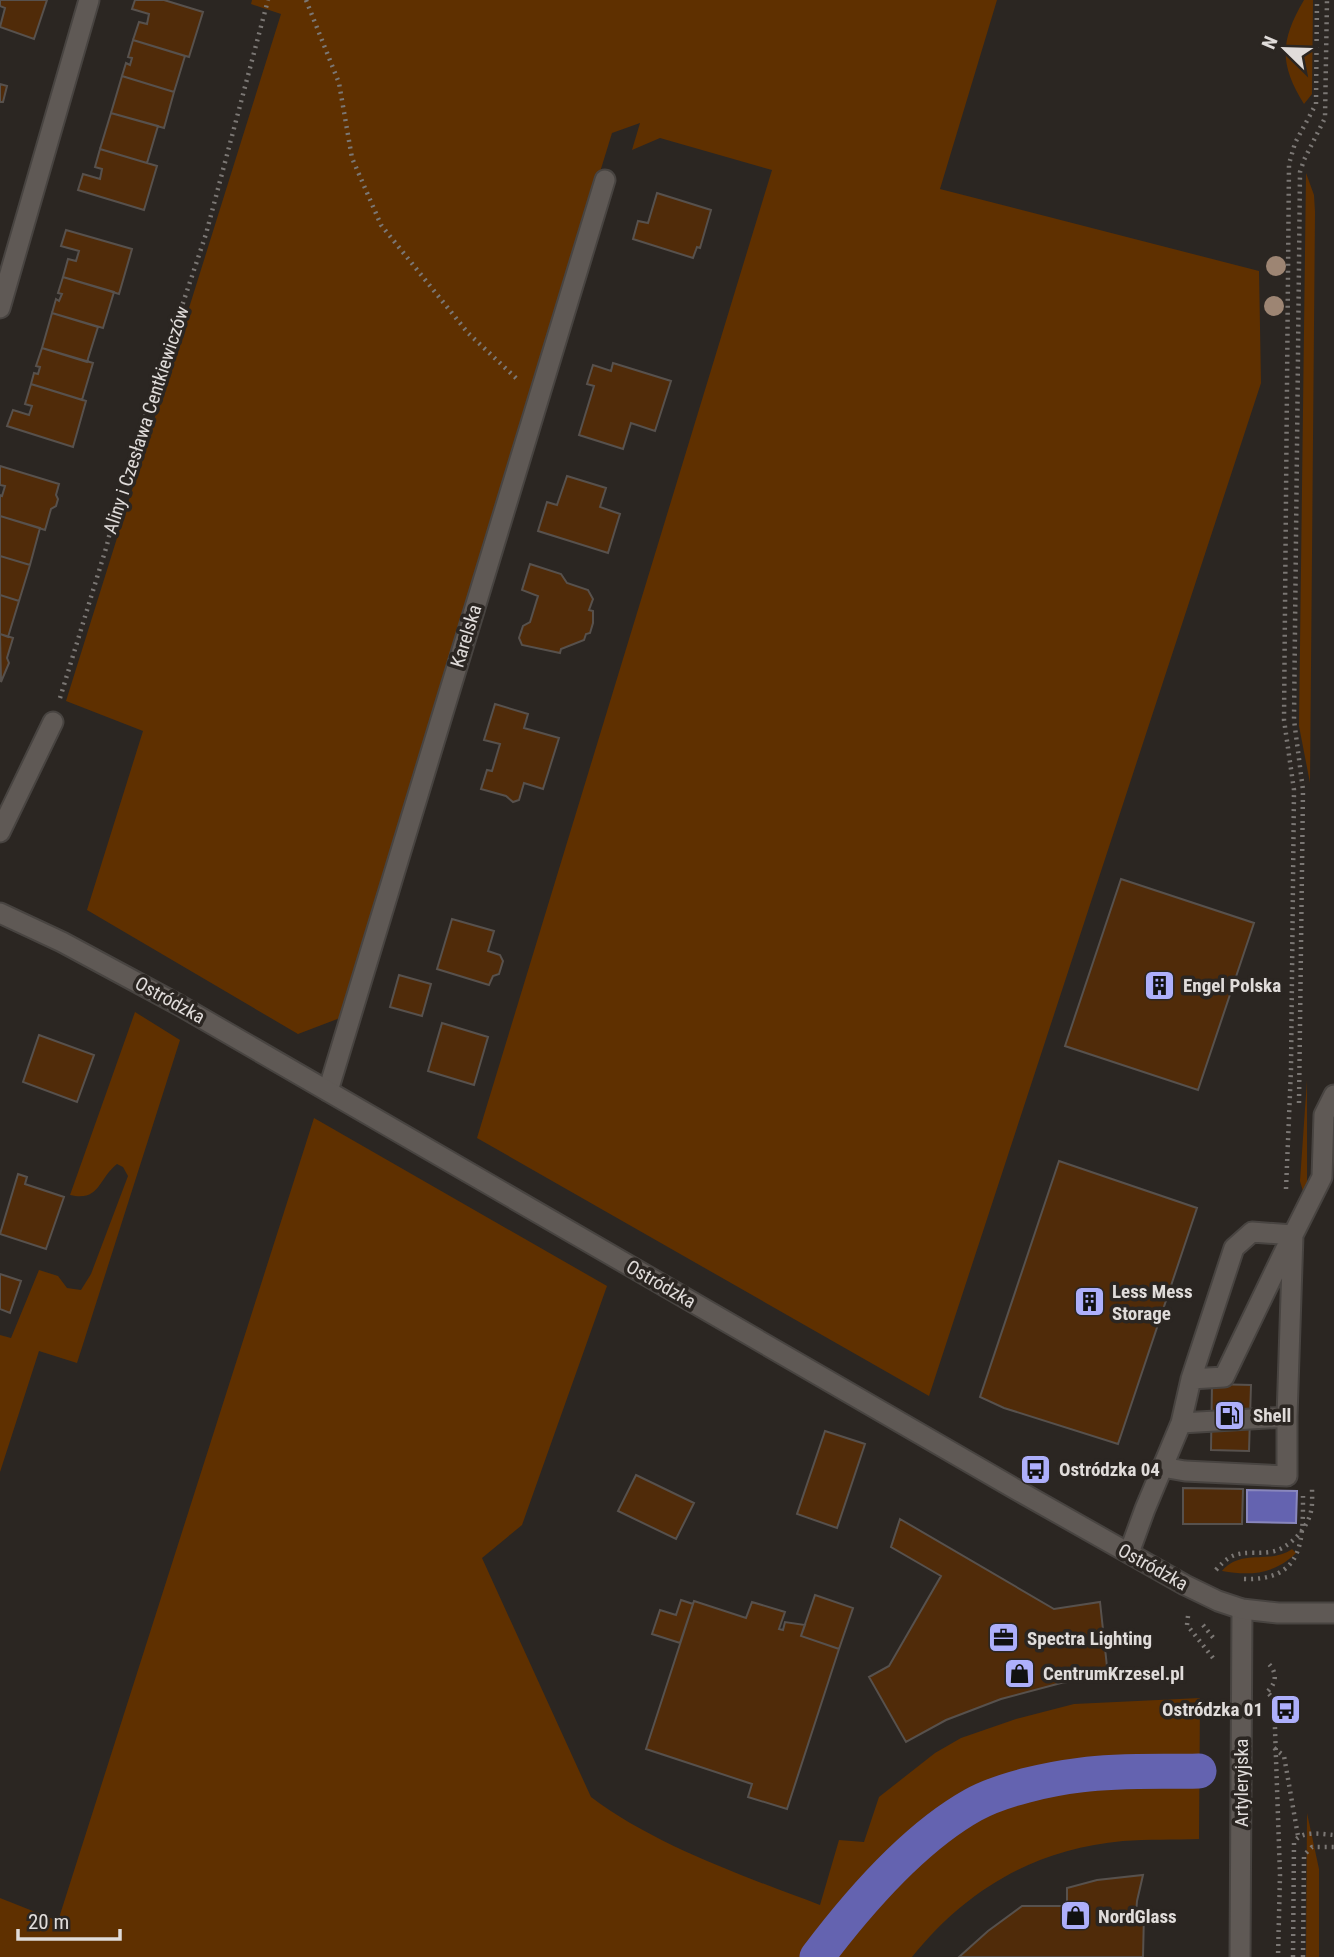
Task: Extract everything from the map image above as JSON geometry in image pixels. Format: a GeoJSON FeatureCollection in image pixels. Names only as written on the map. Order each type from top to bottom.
{"type":"FeatureCollection","features":[{"type":"Feature","properties":{"kind":"street"},"geometry":{"type":"LineString","coordinates":[[0,308],[89,0]]}},
{"type":"Feature","properties":{"kind":"street","name":"Karelska"},"geometry":{"type":"LineString","coordinates":[[328,1091],[605,180]]}},
{"type":"Feature","properties":{"kind":"street"},"geometry":{"type":"LineString","coordinates":[[0,832],[52,722]]}},
{"type":"Feature","properties":{"kind":"street","name":"Ostródzka"},"geometry":{"type":"LineString","coordinates":[[0,913],[120,972],[1201,1593],[1242,1609],[1278,1613],[1334,1613]]}},
{"type":"Feature","properties":{"kind":"street"},"geometry":{"type":"LineString","coordinates":[[1191,1379],[1224,1377],[1322,1177],[1324,1115],[1334,1095]]}},
{"type":"Feature","properties":{"kind":"street"},"geometry":{"type":"LineString","coordinates":[[1129,1553],[1181,1423],[1191,1379],[1234,1248],[1252,1232],[1295,1232]]}},
{"type":"Feature","properties":{"kind":"street"},"geometry":{"type":"LineString","coordinates":[[1162,1467],[1185,1471],[1287,1476],[1295,1232]]}},
{"type":"Feature","properties":{"kind":"street"},"geometry":{"type":"LineString","coordinates":[[1181,1423],[1287,1417]]}},
{"type":"Feature","properties":{"kind":"street","name":"Artyleryjska"},"geometry":{"type":"LineString","coordinates":[[1240,1957],[1242,1609]]}},
{"type":"Feature","properties":{"kind":"path","name":"Aliny i Czesława Centkiewiczów"},"geometry":{"type":"LineString","coordinates":[[52,722],[107,545],[118,498],[205,234],[268,0]]}},
{"type":"Feature","properties":{"kind":"path"},"geometry":{"type":"LineString","coordinates":[[306,0],[339,83],[352,158],[381,225],[468,333],[538,399]]}},
{"type":"Feature","properties":{"kind":"path"},"geometry":{"type":"LineString","coordinates":[[1295,1232],[1285,1178],[1290,1084],[1294,804],[1284,720],[1289,164],[1295,143],[1316,104],[1317,0]]}},
{"type":"Feature","properties":{"kind":"path"},"geometry":{"type":"LineString","coordinates":[[1298,1112],[1303,790],[1294,720],[1300,172],[1325,118],[1326,0]]}},
{"type":"Feature","properties":{"kind":"path"},"geometry":{"type":"LineString","coordinates":[[1215,1572],[1231,1556],[1273,1551],[1284,1547],[1303,1527],[1311,1512],[1312,1476]]}},
{"type":"Feature","properties":{"kind":"path"},"geometry":{"type":"LineString","coordinates":[[1238,1579],[1269,1576],[1295,1559],[1300,1548],[1303,1527],[1303,1486]]}},
{"type":"Feature","properties":{"kind":"path"},"geometry":{"type":"LineString","coordinates":[[1206,1569],[1227,1576]]}},
{"type":"Feature","properties":{"kind":"path"},"geometry":{"type":"LineString","coordinates":[[1201,1593],[1189,1612],[1187,1625],[1213,1658],[1242,1656]]}},
{"type":"Feature","properties":{"kind":"path"},"geometry":{"type":"LineString","coordinates":[[1201,1623],[1216,1642]]}},
{"type":"Feature","properties":{"kind":"path"},"geometry":{"type":"LineString","coordinates":[[1261,1683],[1274,1700],[1280,1875],[1278,1957]]}},
{"type":"Feature","properties":{"kind":"path"},"geometry":{"type":"LineString","coordinates":[[1275,1748],[1283,1754],[1298,1836],[1293,1849],[1293,1957]]}},
{"type":"Feature","properties":{"kind":"path"},"geometry":{"type":"LineString","coordinates":[[1298,1836],[1334,1835]]}},
{"type":"Feature","properties":{"kind":"path"},"geometry":{"type":"LineString","coordinates":[[1303,1957],[1304,1856],[1312,1847],[1334,1847]]}},
{"type":"Feature","properties":{"kind":"shaded area"},"geometry":{"type":"Polygon","coordinates":[[[252,0],[997,0],[940,189],[1259,271],[1261,383],[929,1396],[477,1138],[772,170],[660,138],[632,150],[640,123],[612,133],[340,1018],[298,1034],[87,910],[143,731],[66,701],[281,14],[251,4],[252,0]]]}},
{"type":"Feature","properties":{"kind":"shaded area"},"geometry":{"type":"Polygon","coordinates":[[[1304,0],[1313,0],[1312,94],[1304,104],[1290,77],[1286,52],[1290,28],[1304,0]]]}},
{"type":"Feature","properties":{"kind":"shaded area"},"geometry":{"type":"Polygon","coordinates":[[[1306,173],[1314,195],[1315,212],[1310,783],[1299,726],[1306,173]]]}},
{"type":"Feature","properties":{"kind":"shaded area"},"geometry":{"type":"Polygon","coordinates":[[[135,1012],[180,1040],[77,1363],[39,1351],[0,1472],[0,1335],[11,1338],[39,1270],[58,1276],[67,1288],[81,1290],[91,1274],[128,1176],[123,1167],[117,1164],[93,1192],[80,1196],[70,1195],[135,1012]]]}},
{"type":"Feature","properties":{"kind":"shaded area"},"geometry":{"type":"Polygon","coordinates":[[[1307,1080],[1307,1187],[1305,1198],[1300,1181],[1307,1080]]]}},
{"type":"Feature","properties":{"kind":"shaded area"},"geometry":{"type":"Polygon","coordinates":[[[314,1118],[607,1286],[522,1525],[482,1558],[591,1797],[672,1845],[820,1905],[839,1840],[864,1842],[879,1797],[935,1753],[961,1738],[1016,1719],[1074,1704],[1200,1698],[1199,1839],[1132,1840],[1091,1845],[1032,1863],[1005,1876],[956,1911],[912,1957],[0,1957],[0,1898],[58,1921],[314,1118]]]}},
{"type":"Feature","properties":{"kind":"shaded area"},"geometry":{"type":"Polygon","coordinates":[[[1247,1490],[1297,1491],[1296,1523],[1247,1522],[1247,1490]]]}},
{"type":"Feature","properties":{"kind":"shaded area"},"geometry":{"type":"Polygon","coordinates":[[[1292,1549],[1296,1553],[1288,1560],[1262,1572],[1222,1571],[1238,1560],[1274,1556],[1292,1549]]]}},
{"type":"Feature","properties":{"kind":"shaded area"},"geometry":{"type":"Polygon","coordinates":[[[1307,1813],[1319,1869],[1319,1957],[1306,1957],[1307,1813]]]}},
{"type":"Feature","properties":{"kind":"building"},"geometry":{"type":"Polygon","coordinates":[[[0,0],[47,0],[34,39],[0,27],[5,8],[0,6],[0,0]]]}},
{"type":"Feature","properties":{"kind":"building"},"geometry":{"type":"Polygon","coordinates":[[[135,0],[164,0],[203,12],[189,57],[133,40],[139,22],[147,24],[149,14],[132,9],[135,0]]]}},
{"type":"Feature","properties":{"kind":"building"},"geometry":{"type":"Polygon","coordinates":[[[133,40],[185,56],[174,92],[122,76],[126,63],[130,65],[132,58],[128,57],[133,40]]]}},
{"type":"Feature","properties":{"kind":"building"},"geometry":{"type":"Polygon","coordinates":[[[122,76],[174,92],[164,128],[111,113],[122,76]]]}},
{"type":"Feature","properties":{"kind":"building"},"geometry":{"type":"Polygon","coordinates":[[[0,84],[7,86],[3,102],[0,102],[0,84]]]}},
{"type":"Feature","properties":{"kind":"building"},"geometry":{"type":"Polygon","coordinates":[[[111,113],[158,126],[147,163],[100,149],[111,113]]]}},
{"type":"Feature","properties":{"kind":"building"},"geometry":{"type":"Polygon","coordinates":[[[100,149],[157,166],[144,210],[78,190],[83,174],[100,179],[102,169],[95,167],[100,149]]]}},
{"type":"Feature","properties":{"kind":"building"},"geometry":{"type":"Polygon","coordinates":[[[657,193],[711,210],[700,248],[697,247],[693,258],[633,239],[638,221],[648,223],[657,193]]]}},
{"type":"Feature","properties":{"kind":"building"},"geometry":{"type":"Polygon","coordinates":[[[66,230],[132,249],[119,294],[63,277],[68,259],[76,261],[79,251],[61,246],[66,230]]]}},
{"type":"Feature","properties":{"kind":"building"},"geometry":{"type":"Polygon","coordinates":[[[63,277],[114,292],[103,328],[52,313],[56,299],[59,301],[62,294],[58,293],[63,277]]]}},
{"type":"Feature","properties":{"kind":"building"},"geometry":{"type":"Polygon","coordinates":[[[52,313],[98,327],[87,362],[42,348],[52,313]]]}},
{"type":"Feature","properties":{"kind":"building"},"geometry":{"type":"Polygon","coordinates":[[[42,348],[93,363],[82,400],[31,384],[34,373],[38,374],[40,367],[36,366],[42,348]]]}},
{"type":"Feature","properties":{"kind":"building"},"geometry":{"type":"Polygon","coordinates":[[[613,363],[671,381],[655,431],[631,423],[623,449],[579,435],[594,386],[587,384],[593,365],[611,371],[613,363]]]}},
{"type":"Feature","properties":{"kind":"building"},"geometry":{"type":"Polygon","coordinates":[[[31,384],[86,401],[73,447],[7,426],[13,410],[29,415],[32,406],[25,404],[31,384]]]}},
{"type":"Feature","properties":{"kind":"building"},"geometry":{"type":"Polygon","coordinates":[[[0,466],[59,484],[56,506],[51,509],[45,530],[0,516],[0,495],[2,496],[5,486],[0,485],[0,466]]]}},
{"type":"Feature","properties":{"kind":"building"},"geometry":{"type":"Polygon","coordinates":[[[567,476],[606,488],[600,507],[620,514],[608,553],[538,531],[547,502],[557,505],[567,476]]]}},
{"type":"Feature","properties":{"kind":"building"},"geometry":{"type":"Polygon","coordinates":[[[0,516],[40,528],[30,565],[0,556],[0,516]]]}},
{"type":"Feature","properties":{"kind":"building"},"geometry":{"type":"Polygon","coordinates":[[[0,556],[30,565],[19,601],[0,595],[0,556]]]}},
{"type":"Feature","properties":{"kind":"building"},"geometry":{"type":"Polygon","coordinates":[[[530,564],[561,574],[567,583],[588,590],[593,599],[589,610],[593,611],[590,633],[586,634],[584,640],[561,649],[560,653],[522,645],[519,638],[523,626],[530,622],[538,596],[522,590],[530,564]]]}},
{"type":"Feature","properties":{"kind":"building"},"geometry":{"type":"Polygon","coordinates":[[[0,595],[19,601],[8,637],[0,634],[0,595]]]}},
{"type":"Feature","properties":{"kind":"building"},"geometry":{"type":"Polygon","coordinates":[[[0,634],[13,638],[7,658],[9,663],[1,682],[0,634]]]}},
{"type":"Feature","properties":{"kind":"building"},"geometry":{"type":"Polygon","coordinates":[[[495,704],[528,714],[524,728],[559,738],[543,789],[524,783],[519,800],[513,802],[506,796],[481,789],[487,770],[492,771],[500,744],[484,740],[495,704]]]}},
{"type":"Feature","properties":{"kind":"building","name":"Engel Polska"},"geometry":{"type":"Polygon","coordinates":[[[1121,879],[1254,923],[1198,1090],[1065,1046],[1121,879]]]}},
{"type":"Feature","properties":{"kind":"building"},"geometry":{"type":"Polygon","coordinates":[[[452,919],[494,931],[488,951],[500,955],[503,961],[499,974],[493,976],[489,985],[437,969],[452,919]]]}},
{"type":"Feature","properties":{"kind":"building"},"geometry":{"type":"Polygon","coordinates":[[[399,975],[431,984],[422,1016],[390,1007],[399,975]]]}},
{"type":"Feature","properties":{"kind":"building"},"geometry":{"type":"Polygon","coordinates":[[[442,1023],[488,1037],[474,1085],[428,1071],[442,1023]]]}},
{"type":"Feature","properties":{"kind":"building"},"geometry":{"type":"Polygon","coordinates":[[[39,1035],[94,1055],[77,1102],[23,1082],[39,1035]]]}},
{"type":"Feature","properties":{"kind":"building","name":"Less Mess Storage"},"geometry":{"type":"Polygon","coordinates":[[[1059,1161],[1197,1208],[1118,1444],[1004,1408],[980,1397],[1059,1161]]]}},
{"type":"Feature","properties":{"kind":"building"},"geometry":{"type":"Polygon","coordinates":[[[18,1174],[27,1177],[25,1184],[64,1197],[46,1249],[0,1234],[18,1174]]]}},
{"type":"Feature","properties":{"kind":"building"},"geometry":{"type":"Polygon","coordinates":[[[0,1274],[21,1281],[10,1313],[0,1309],[0,1274]]]}},
{"type":"Feature","properties":{"kind":"building"},"geometry":{"type":"Polygon","coordinates":[[[1212,1384],[1251,1385],[1249,1451],[1211,1450],[1212,1384]]]}},
{"type":"Feature","properties":{"kind":"building"},"geometry":{"type":"Polygon","coordinates":[[[825,1431],[865,1444],[837,1528],[797,1514],[825,1431]]]}},
{"type":"Feature","properties":{"kind":"building"},"geometry":{"type":"Polygon","coordinates":[[[636,1475],[694,1503],[676,1539],[618,1511],[636,1475]]]}},
{"type":"Feature","properties":{"kind":"building"},"geometry":{"type":"Polygon","coordinates":[[[1183,1488],[1243,1489],[1242,1524],[1183,1524],[1183,1488]]]}},
{"type":"Feature","properties":{"kind":"building","name":"Spectra Lighting"},"geometry":{"type":"Polygon","coordinates":[[[900,1519],[1054,1609],[1100,1602],[1108,1676],[1061,1683],[1001,1699],[946,1720],[906,1742],[869,1677],[889,1666],[941,1576],[891,1547],[900,1519]]]}},
{"type":"Feature","properties":{"kind":"building"},"geometry":{"type":"Polygon","coordinates":[[[815,1595],[853,1608],[839,1649],[801,1636],[815,1595]]]}},
{"type":"Feature","properties":{"kind":"building"},"geometry":{"type":"Polygon","coordinates":[[[681,1600],[693,1604],[680,1643],[652,1634],[660,1610],[676,1615],[681,1600]]]}},
{"type":"Feature","properties":{"kind":"building"},"geometry":{"type":"Polygon","coordinates":[[[694,1601],[746,1618],[752,1602],[785,1612],[779,1629],[783,1630],[785,1622],[805,1625],[801,1636],[839,1649],[787,1809],[748,1797],[752,1784],[646,1749],[694,1601]]]}},
{"type":"Feature","properties":{"kind":"building","name":"NordGlass"},"geometry":{"type":"Polygon","coordinates":[[[1143,1875],[1136,1914],[1144,1913],[1143,1957],[959,1957],[1022,1906],[1067,1906],[1067,1888],[1097,1880],[1143,1875]]]}},
{"type":"Feature","properties":{"kind":"waterway"},"geometry":{"type":"LineString","coordinates":[[817,1957],[868,1894],[908,1854],[951,1819],[985,1799],[1026,1786],[1081,1775],[1199,1771]]}},
{"type":"Feature","properties":{"kind":"place","name":"Engel Polska"},"geometry":{"type":"Point","coordinates":[1160,985]}},
{"type":"Feature","properties":{"kind":"place","name":"Less Mess Storage"},"geometry":{"type":"Point","coordinates":[1089,1302]}},
{"type":"Feature","properties":{"kind":"place","name":"Shell"},"geometry":{"type":"Point","coordinates":[1230,1415]}},
{"type":"Feature","properties":{"kind":"place","name":"Ostródzka 04"},"geometry":{"type":"Point","coordinates":[1036,1469]}},
{"type":"Feature","properties":{"kind":"place","name":"Spectra Lighting"},"geometry":{"type":"Point","coordinates":[1004,1638]}},
{"type":"Feature","properties":{"kind":"place","name":"CentrumKrzesel.pl"},"geometry":{"type":"Point","coordinates":[1020,1673]}},
{"type":"Feature","properties":{"kind":"place","name":"Ostródzka 01"},"geometry":{"type":"Point","coordinates":[1286,1709]}},
{"type":"Feature","properties":{"kind":"place","name":"NordGlass"},"geometry":{"type":"Point","coordinates":[1075,1916]}}]}
